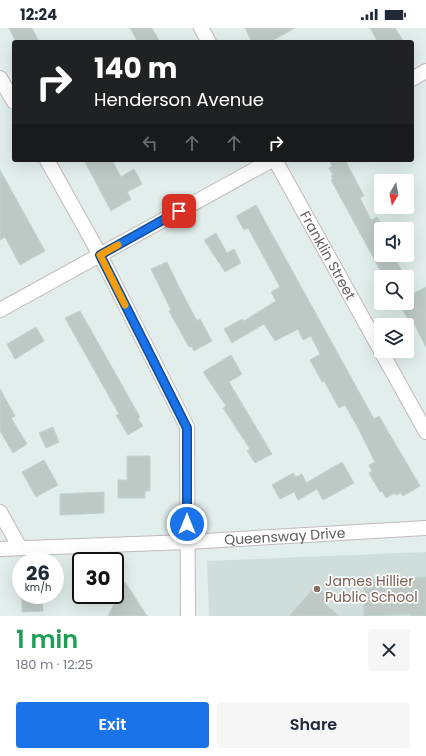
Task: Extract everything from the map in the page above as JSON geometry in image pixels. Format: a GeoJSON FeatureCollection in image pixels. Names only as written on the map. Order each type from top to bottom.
{"type":"FeatureCollection","features":[{"type":"Feature","properties":{"kind":"street"},"geometry":{"type":"LineString","coordinates":[[201,28],[208,40]]}},
{"type":"Feature","properties":{"kind":"street"},"geometry":{"type":"LineString","coordinates":[[414,78],[426,71]]}},
{"type":"Feature","properties":{"kind":"street"},"geometry":{"type":"LineString","coordinates":[[0,78],[12,99]]}},
{"type":"Feature","properties":{"kind":"street"},"geometry":{"type":"LineString","coordinates":[[48,162],[100,255],[187,428],[188,616]]}},
{"type":"Feature","properties":{"kind":"street"},"geometry":{"type":"LineString","coordinates":[[0,310],[268,162]]}},
{"type":"Feature","properties":{"kind":"street","name":"Franklin Street"},"geometry":{"type":"LineString","coordinates":[[276,162],[374,338]]}},
{"type":"Feature","properties":{"kind":"street","name":"Franklin Street"},"geometry":{"type":"LineString","coordinates":[[385,358],[426,432]]}},
{"type":"Feature","properties":{"kind":"street"},"geometry":{"type":"LineString","coordinates":[[0,512],[20,548]]}},
{"type":"Feature","properties":{"kind":"street","name":"Queensway Drive"},"geometry":{"type":"LineString","coordinates":[[0,549],[187,542],[426,528]]}},
{"type":"Feature","properties":{"kind":"shaded area","name":"James Hillier Public School"},"geometry":{"type":"Polygon","coordinates":[[[426,552],[426,616],[209,616],[207,561],[426,552]]]}},
{"type":"Feature","properties":{"kind":"building"},"geometry":{"type":"Polygon","coordinates":[[[9,28],[32,28],[38,40],[15,40],[9,28]]]}},
{"type":"Feature","properties":{"kind":"building"},"geometry":{"type":"Polygon","coordinates":[[[130,28],[152,28],[159,40],[137,40],[130,28]]]}},
{"type":"Feature","properties":{"kind":"building"},"geometry":{"type":"Polygon","coordinates":[[[245,28],[295,28],[274,40],[251,40],[245,28]]]}},
{"type":"Feature","properties":{"kind":"building"},"geometry":{"type":"Polygon","coordinates":[[[370,28],[395,28],[403,40],[377,40],[370,28]]]}},
{"type":"Feature","properties":{"kind":"building"},"geometry":{"type":"Polygon","coordinates":[[[85,162],[113,162],[121,177],[134,169],[142,184],[127,192],[131,199],[111,211],[85,162]]]}},
{"type":"Feature","properties":{"kind":"building"},"geometry":{"type":"Polygon","coordinates":[[[330,162],[346,162],[364,196],[360,198],[371,220],[377,217],[380,222],[374,222],[374,259],[331,180],[333,179],[331,176],[333,175],[329,168],[332,166],[330,162]]]}},
{"type":"Feature","properties":{"kind":"building"},"geometry":{"type":"Polygon","coordinates":[[[0,170],[45,251],[20,265],[5,237],[0,240],[0,170]]]}},
{"type":"Feature","properties":{"kind":"building"},"geometry":{"type":"Polygon","coordinates":[[[256,205],[374,419],[379,416],[420,486],[403,496],[401,493],[396,495],[395,493],[386,498],[382,491],[380,492],[369,473],[372,471],[369,465],[375,462],[358,428],[345,405],[339,408],[310,360],[320,354],[311,336],[303,340],[298,329],[275,341],[264,324],[232,343],[224,329],[242,319],[244,321],[276,301],[271,292],[280,287],[248,228],[244,230],[236,216],[256,205]]]}},
{"type":"Feature","properties":{"kind":"building"},"geometry":{"type":"Polygon","coordinates":[[[216,233],[227,253],[234,249],[241,263],[225,272],[204,240],[216,233]]]}},
{"type":"Feature","properties":{"kind":"building"},"geometry":{"type":"Polygon","coordinates":[[[167,262],[197,321],[200,319],[212,341],[194,351],[191,346],[189,347],[169,311],[171,310],[151,269],[167,262]]]}},
{"type":"Feature","properties":{"kind":"building"},"geometry":{"type":"Polygon","coordinates":[[[376,262],[397,262],[401,270],[380,270],[376,262]]]}},
{"type":"Feature","properties":{"kind":"building"},"geometry":{"type":"Polygon","coordinates":[[[426,287],[426,347],[414,324],[414,318],[407,318],[403,310],[414,310],[414,293],[426,287]]]}},
{"type":"Feature","properties":{"kind":"building"},"geometry":{"type":"Polygon","coordinates":[[[80,311],[140,417],[138,419],[143,426],[128,435],[116,415],[119,414],[65,318],[80,311]]]}},
{"type":"Feature","properties":{"kind":"building"},"geometry":{"type":"Polygon","coordinates":[[[36,327],[44,341],[15,359],[7,344],[36,327]]]}},
{"type":"Feature","properties":{"kind":"building"},"geometry":{"type":"Polygon","coordinates":[[[231,355],[242,374],[229,382],[272,454],[255,463],[247,451],[250,449],[223,408],[226,406],[203,372],[231,355]]]}},
{"type":"Feature","properties":{"kind":"building"},"geometry":{"type":"Polygon","coordinates":[[[0,389],[15,416],[11,418],[27,444],[13,453],[0,431],[0,389]]]}},
{"type":"Feature","properties":{"kind":"building"},"geometry":{"type":"Polygon","coordinates":[[[53,427],[59,442],[46,448],[39,433],[53,427]]]}},
{"type":"Feature","properties":{"kind":"building"},"geometry":{"type":"Polygon","coordinates":[[[127,456],[150,456],[150,491],[145,491],[145,498],[118,498],[118,480],[127,480],[127,456]]]}},
{"type":"Feature","properties":{"kind":"building"},"geometry":{"type":"Polygon","coordinates":[[[44,460],[58,485],[36,497],[22,472],[44,460]]]}},
{"type":"Feature","properties":{"kind":"building"},"geometry":{"type":"Polygon","coordinates":[[[342,462],[354,483],[323,500],[317,489],[298,500],[294,492],[280,499],[272,485],[293,473],[296,477],[302,474],[306,483],[342,462]]]}},
{"type":"Feature","properties":{"kind":"building"},"geometry":{"type":"Polygon","coordinates":[[[104,492],[104,513],[60,515],[60,494],[104,492]]]}},
{"type":"Feature","properties":{"kind":"building"},"geometry":{"type":"Polygon","coordinates":[[[426,577],[426,616],[411,616],[411,614],[364,616],[364,580],[426,577]]]}},
{"type":"Feature","properties":{"kind":"building"},"geometry":{"type":"Polygon","coordinates":[[[125,582],[147,616],[108,616],[114,604],[124,604],[125,582]]]}},
{"type":"Feature","properties":{"kind":"building"},"geometry":{"type":"Polygon","coordinates":[[[316,586],[329,598],[324,603],[339,616],[289,616],[316,586]]]}},
{"type":"Feature","properties":{"kind":"building"},"geometry":{"type":"Polygon","coordinates":[[[22,604],[43,604],[43,611],[22,612],[22,604]]]}},
{"type":"Feature","properties":{"kind":"slow traffic"},"geometry":{"type":"LineString","coordinates":[[118,245],[100,255],[125,305]]}},
{"type":"Feature","properties":{"kind":"place","name":"James Hillier Public School"},"geometry":{"type":"Point","coordinates":[317,589]}},
{"type":"Feature","properties":{"kind":"route"},"geometry":{"type":"LineString","coordinates":[[179,211],[100,255],[187,428],[187,524]]}}]}
